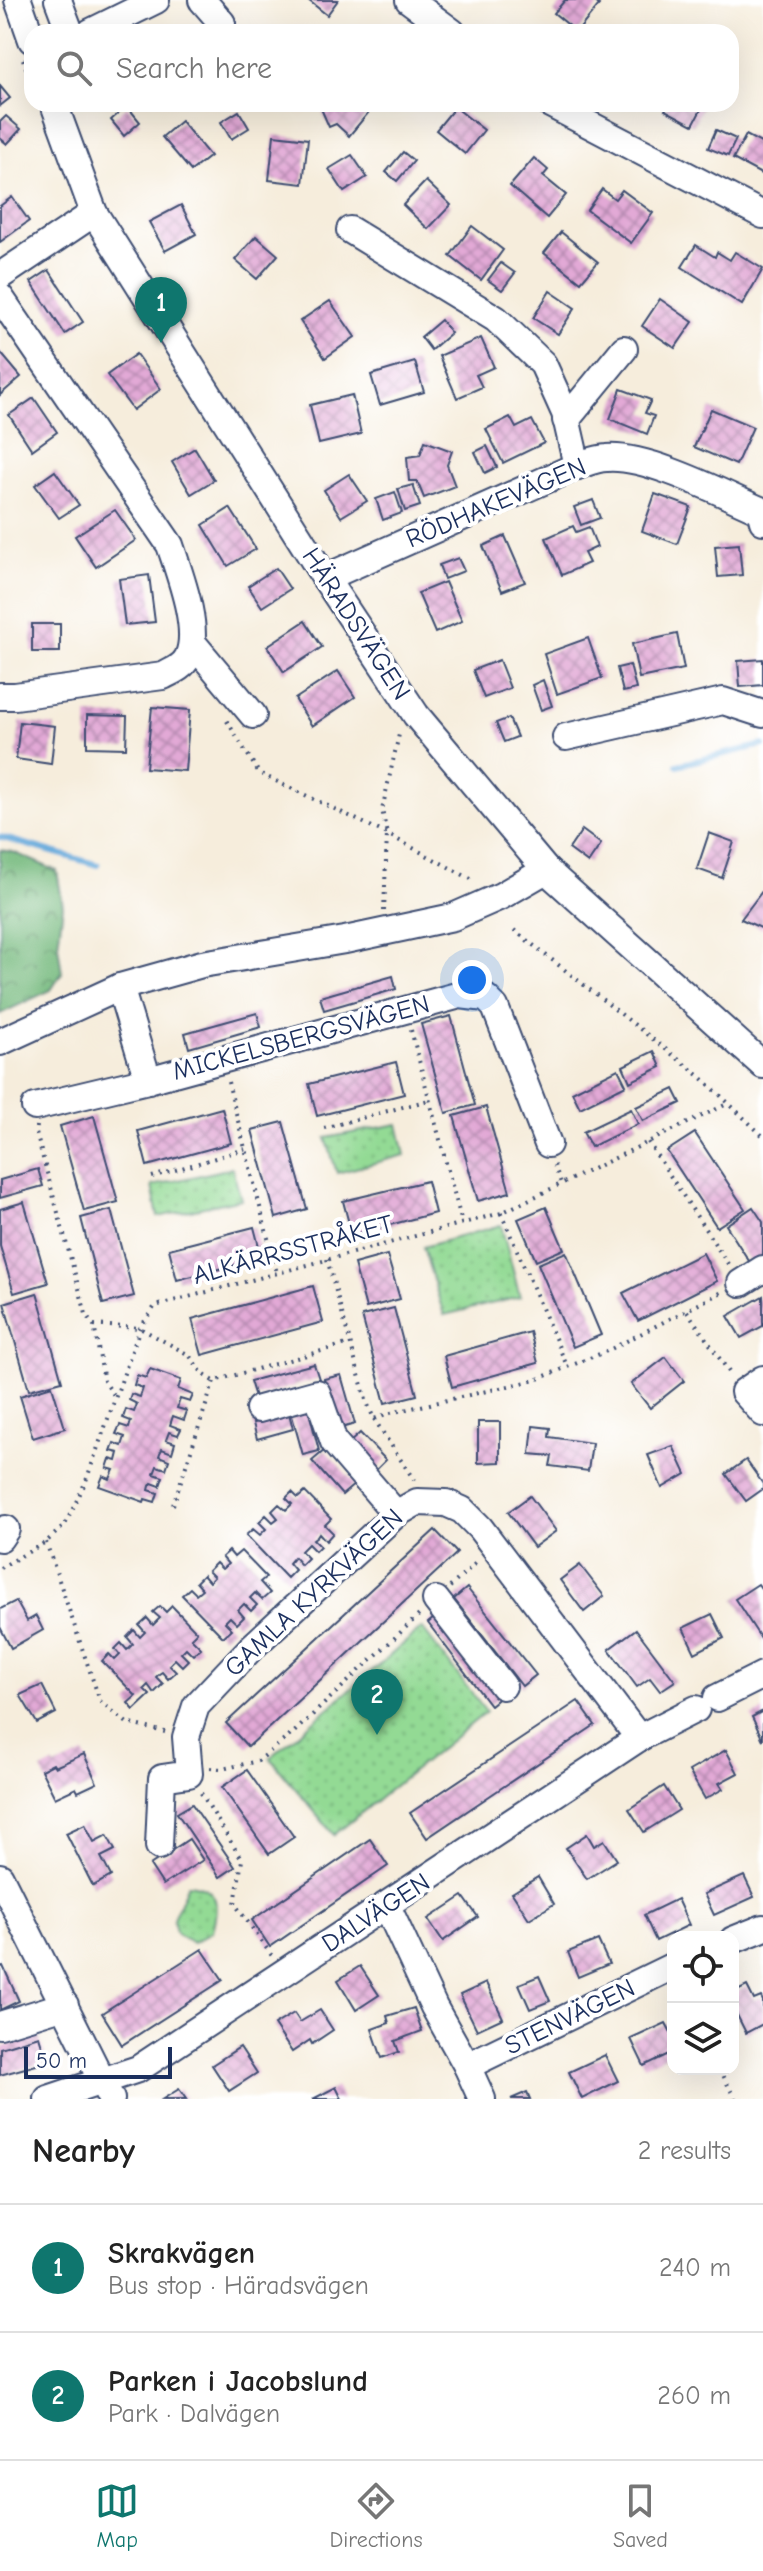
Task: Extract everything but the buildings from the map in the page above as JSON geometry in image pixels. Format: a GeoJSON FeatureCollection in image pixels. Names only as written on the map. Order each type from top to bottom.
{"type":"FeatureCollection","features":[{"type":"Feature","properties":{"kind":"street"},"geometry":{"type":"LineString","coordinates":[[18,0],[26,24]]}},
{"type":"Feature","properties":{"kind":"street"},"geometry":{"type":"LineString","coordinates":[[58,0],[67,24]]}},
{"type":"Feature","properties":{"kind":"street"},"geometry":{"type":"LineString","coordinates":[[107,24],[156,0]]}},
{"type":"Feature","properties":{"kind":"street"},"geometry":{"type":"LineString","coordinates":[[202,0],[222,23]]}},
{"type":"Feature","properties":{"kind":"street"},"geometry":{"type":"LineString","coordinates":[[409,0],[441,24]]}},
{"type":"Feature","properties":{"kind":"street","name":"HÄRADSVÄGEN"},"geometry":{"type":"LineString","coordinates":[[57,112],[94,213],[325,578],[416,715],[546,870],[763,1065]]}},
{"type":"Feature","properties":{"kind":"street"},"geometry":{"type":"LineString","coordinates":[[561,112],[763,215]]}},
{"type":"Feature","properties":{"kind":"street"},"geometry":{"type":"LineString","coordinates":[[0,276],[94,213]]}},
{"type":"Feature","properties":{"kind":"street"},"geometry":{"type":"LineString","coordinates":[[350,230],[496,319],[543,364],[566,420],[577,466]]}},
{"type":"Feature","properties":{"kind":"street"},"geometry":{"type":"LineString","coordinates":[[0,297],[170,545],[192,631],[187,658],[178,668],[163,676],[0,696]]}},
{"type":"Feature","properties":{"kind":"street"},"geometry":{"type":"LineString","coordinates":[[566,420],[624,349]]}},
{"type":"Feature","properties":{"kind":"street","name":"RÖDHAKEVÄGEN"},"geometry":{"type":"LineString","coordinates":[[325,578],[577,466],[605,457],[636,459],[762,515]]}},
{"type":"Feature","properties":{"kind":"street"},"geometry":{"type":"LineString","coordinates":[[192,642],[253,715]]}},
{"type":"Feature","properties":{"kind":"street"},"geometry":{"type":"LineString","coordinates":[[566,737],[723,701],[763,714]]}},
{"type":"Feature","properties":{"kind":"street"},"geometry":{"type":"LineString","coordinates":[[0,1042],[120,987],[202,964],[453,917],[501,896],[546,870]]}},
{"type":"Feature","properties":{"kind":"street","name":"MICKELSBERGSVÄGEN"},"geometry":{"type":"LineString","coordinates":[[120,987],[148,1080]]}},
{"type":"Feature","properties":{"kind":"street","name":"MICKELSBERGSVÄGEN"},"geometry":{"type":"LineString","coordinates":[[35,1107],[148,1080],[460,995],[486,998],[495,1007],[548,1144]]}},
{"type":"Feature","properties":{"kind":"street"},"geometry":{"type":"LineString","coordinates":[[741,1283],[763,1269]]}},
{"type":"Feature","properties":{"kind":"street"},"geometry":{"type":"LineString","coordinates":[[754,1385],[763,1413]]}},
{"type":"Feature","properties":{"kind":"street"},"geometry":{"type":"LineString","coordinates":[[259,1409],[317,1393],[334,1442],[396,1514]]}},
{"type":"Feature","properties":{"kind":"street","name":"GAMLA KYRKVÄGEN"},"geometry":{"type":"LineString","coordinates":[[189,1774],[186,1737],[196,1706],[251,1648],[396,1514],[405,1507],[422,1502],[446,1503],[462,1510],[495,1545],[639,1738]]}},
{"type":"Feature","properties":{"kind":"street"},"geometry":{"type":"LineString","coordinates":[[436,1600],[503,1686]]}},
{"type":"Feature","properties":{"kind":"street","name":"DALVÄGEN"},"geometry":{"type":"LineString","coordinates":[[48,2099],[108,2090],[639,1738],[763,1675]]}},
{"type":"Feature","properties":{"kind":"street"},"geometry":{"type":"LineString","coordinates":[[159,1846],[162,1778],[189,1774]]}},
{"type":"Feature","properties":{"kind":"street"},"geometry":{"type":"LineString","coordinates":[[0,1877],[108,2090]]}},
{"type":"Feature","properties":{"kind":"street"},"geometry":{"type":"LineString","coordinates":[[387,1906],[434,2007],[482,2099]]}},
{"type":"Feature","properties":{"kind":"street"},"geometry":{"type":"LineString","coordinates":[[739,1938],[763,1928]]}},
{"type":"Feature","properties":{"kind":"street","name":"STENVÄGEN"},"geometry":{"type":"LineString","coordinates":[[467,2066],[667,1969]]}},
{"type":"Feature","properties":{"kind":"street"},"geometry":{"type":"LineString","coordinates":[[0,2025],[65,2005]]}},
{"type":"Feature","properties":{"kind":"path"},"geometry":{"type":"LineString","coordinates":[[227,722],[259,773],[387,834],[471,879]]}},
{"type":"Feature","properties":{"kind":"path"},"geometry":{"type":"LineString","coordinates":[[380,933],[384,917],[387,834]]}},
{"type":"Feature","properties":{"kind":"path"},"geometry":{"type":"LineString","coordinates":[[514,930],[701,1077],[763,1136]]}},
{"type":"Feature","properties":{"kind":"path"},"geometry":{"type":"LineString","coordinates":[[405,1009],[462,1223]]}},
{"type":"Feature","properties":{"kind":"path"},"geometry":{"type":"LineString","coordinates":[[220,1061],[227,1077],[277,1273]]}},
{"type":"Feature","properties":{"kind":"path"},"geometry":{"type":"LineString","coordinates":[[324,1128],[429,1100]]}},
{"type":"Feature","properties":{"kind":"path","name":"ALKÄRRSSTRÅKET"},"geometry":{"type":"LineString","coordinates":[[0,1568],[46,1542],[65,1525],[86,1481],[140,1328],[155,1306],[501,1213],[729,1103]]}},
{"type":"Feature","properties":{"kind":"path"},"geometry":{"type":"LineString","coordinates":[[35,1107],[36,1133],[86,1314],[94,1325],[104,1381],[116,1398]]}},
{"type":"Feature","properties":{"kind":"path"},"geometry":{"type":"LineString","coordinates":[[374,1419],[535,1380],[607,1351],[741,1283],[648,1142]]}},
{"type":"Feature","properties":{"kind":"path"},"geometry":{"type":"LineString","coordinates":[[152,1177],[245,1149]]}},
{"type":"Feature","properties":{"kind":"path"},"geometry":{"type":"LineString","coordinates":[[501,1213],[567,1366]]}},
{"type":"Feature","properties":{"kind":"path"},"geometry":{"type":"LineString","coordinates":[[327,1259],[366,1400],[374,1419],[414,1479],[422,1502]]}},
{"type":"Feature","properties":{"kind":"path"},"geometry":{"type":"LineString","coordinates":[[687,1311],[719,1360],[754,1385]]}},
{"type":"Feature","properties":{"kind":"path"},"geometry":{"type":"LineString","coordinates":[[94,1325],[140,1328],[189,1355],[203,1374],[214,1381]]}},
{"type":"Feature","properties":{"kind":"path"},"geometry":{"type":"LineString","coordinates":[[46,1542],[100,1701],[127,1723],[186,1737]]}},
{"type":"Feature","properties":{"kind":"path"},"geometry":{"type":"LineString","coordinates":[[284,1973],[235,1904],[242,1860],[189,1774],[205,1768],[222,1769],[258,1761],[292,1734],[495,1545]]}},
{"type":"Feature","properties":{"kind":"path"},"geometry":{"type":"LineString","coordinates":[[723,2075],[735,2099]]}},
{"type":"Feature","properties":{"kind":"green space"},"geometry":{"type":"Polygon","coordinates":[[[0,850],[13,852],[57,871],[63,906],[58,945],[62,973],[51,990],[0,1014],[0,850]]]}},
{"type":"Feature","properties":{"kind":"green space"},"geometry":{"type":"Polygon","coordinates":[[[398,1124],[405,1155],[337,1173],[326,1138],[398,1124]]]}},
{"type":"Feature","properties":{"kind":"green space"},"geometry":{"type":"Polygon","coordinates":[[[232,1168],[241,1199],[158,1217],[152,1186],[232,1168]]]}},
{"type":"Feature","properties":{"kind":"green space"},"geometry":{"type":"Polygon","coordinates":[[[501,1225],[520,1297],[444,1315],[423,1247],[501,1225]]]}},
{"type":"Feature","properties":{"kind":"green space"},"geometry":{"type":"Polygon","coordinates":[[[422,1628],[486,1712],[334,1835],[270,1758],[422,1628]]]}},
{"type":"Feature","properties":{"kind":"green space"},"geometry":{"type":"Polygon","coordinates":[[[188,1884],[212,1893],[216,1905],[212,1931],[193,1943],[176,1933],[173,1918],[188,1884]]]}},
{"type":"Feature","properties":{"kind":"waterway"},"geometry":{"type":"LineString","coordinates":[[677,765],[763,745]]}},
{"type":"Feature","properties":{"kind":"waterway"},"geometry":{"type":"LineString","coordinates":[[0,837],[98,865]]}},
{"type":"Feature","properties":{"kind":"place","name":"Skrakvägen"},"geometry":{"type":"Point","coordinates":[161,343]}},
{"type":"Feature","properties":{"kind":"place","name":"Parken i Jacobslund"},"geometry":{"type":"Point","coordinates":[377,1735]}}]}
